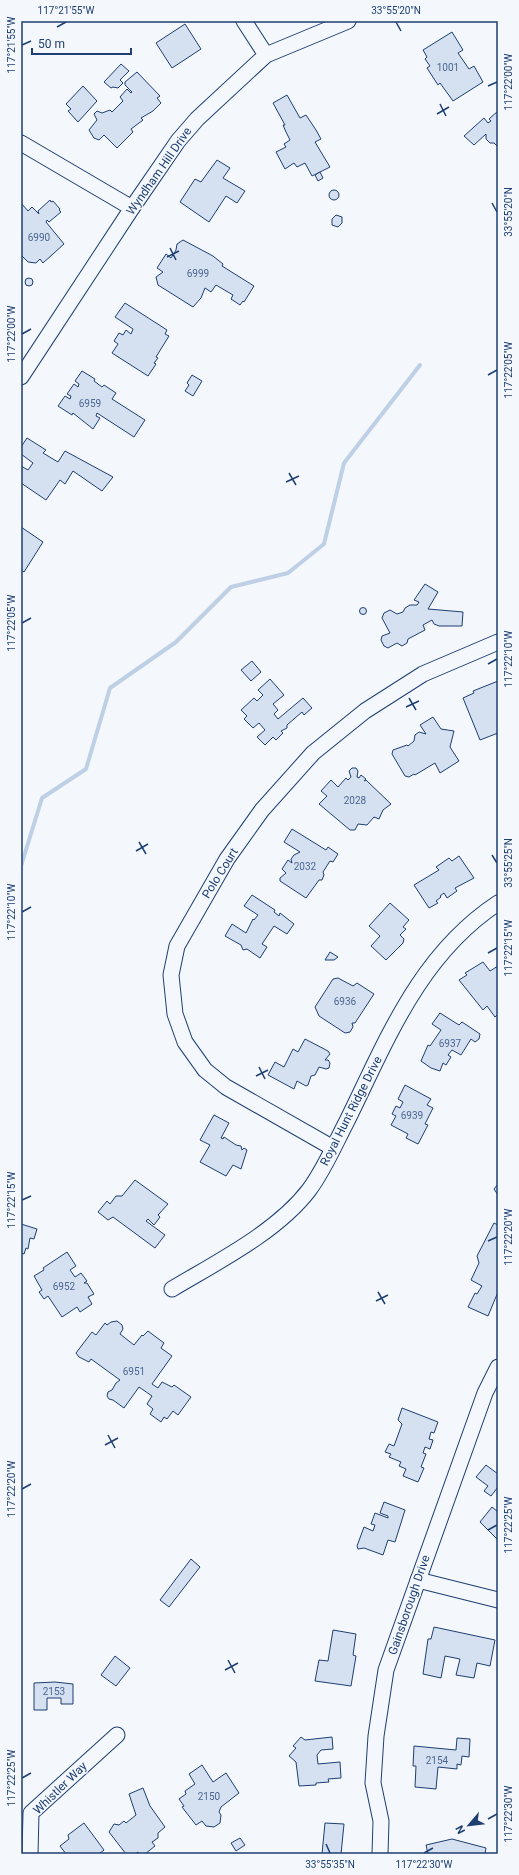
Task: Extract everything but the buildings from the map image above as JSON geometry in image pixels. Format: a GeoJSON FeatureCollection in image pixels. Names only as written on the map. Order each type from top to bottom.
{"type":"FeatureCollection","features":[{"type":"Feature","properties":{"kind":"street"},"geometry":{"type":"LineString","coordinates":[[244,21],[266,56]]}},
{"type":"Feature","properties":{"kind":"street","name":"Wyndham Hill Drive"},"geometry":{"type":"LineString","coordinates":[[21,377],[132,208],[178,141],[197,118],[266,56],[348,21]]}},
{"type":"Feature","properties":{"kind":"street"},"geometry":{"type":"LineString","coordinates":[[21,143],[132,208]]}},
{"type":"Feature","properties":{"kind":"street","name":"Polo Court"},"geometry":{"type":"LineString","coordinates":[[333,1148],[226,1087],[205,1070],[185,1042],[175,1014],[171,975],[176,946],[227,859],[262,810],[313,753],[365,711],[423,674],[498,642]]}},
{"type":"Feature","properties":{"kind":"street","name":"Royal Hunt Ridge Drive"},"geometry":{"type":"LineString","coordinates":[[172,1289],[280,1220],[310,1189],[333,1148],[390,1035],[428,968],[478,916],[498,903]]}},
{"type":"Feature","properties":{"kind":"street","name":"Gainsborough Drive"},"geometry":{"type":"LineString","coordinates":[[380,1854],[381,1821],[373,1783],[376,1736],[386,1670],[485,1393],[498,1367]]}},
{"type":"Feature","properties":{"kind":"street"},"geometry":{"type":"LineString","coordinates":[[418,1580],[498,1600]]}},
{"type":"Feature","properties":{"kind":"street","name":"Whistler Way"},"geometry":{"type":"LineString","coordinates":[[30,1854],[31,1813],[117,1735]]}},
{"type":"Feature","properties":{"kind":"waterway"},"geometry":{"type":"LineString","coordinates":[[21,866],[42,798],[86,769],[110,688],[176,642],[231,587],[288,573],[324,544],[344,463],[420,365]]}}]}
